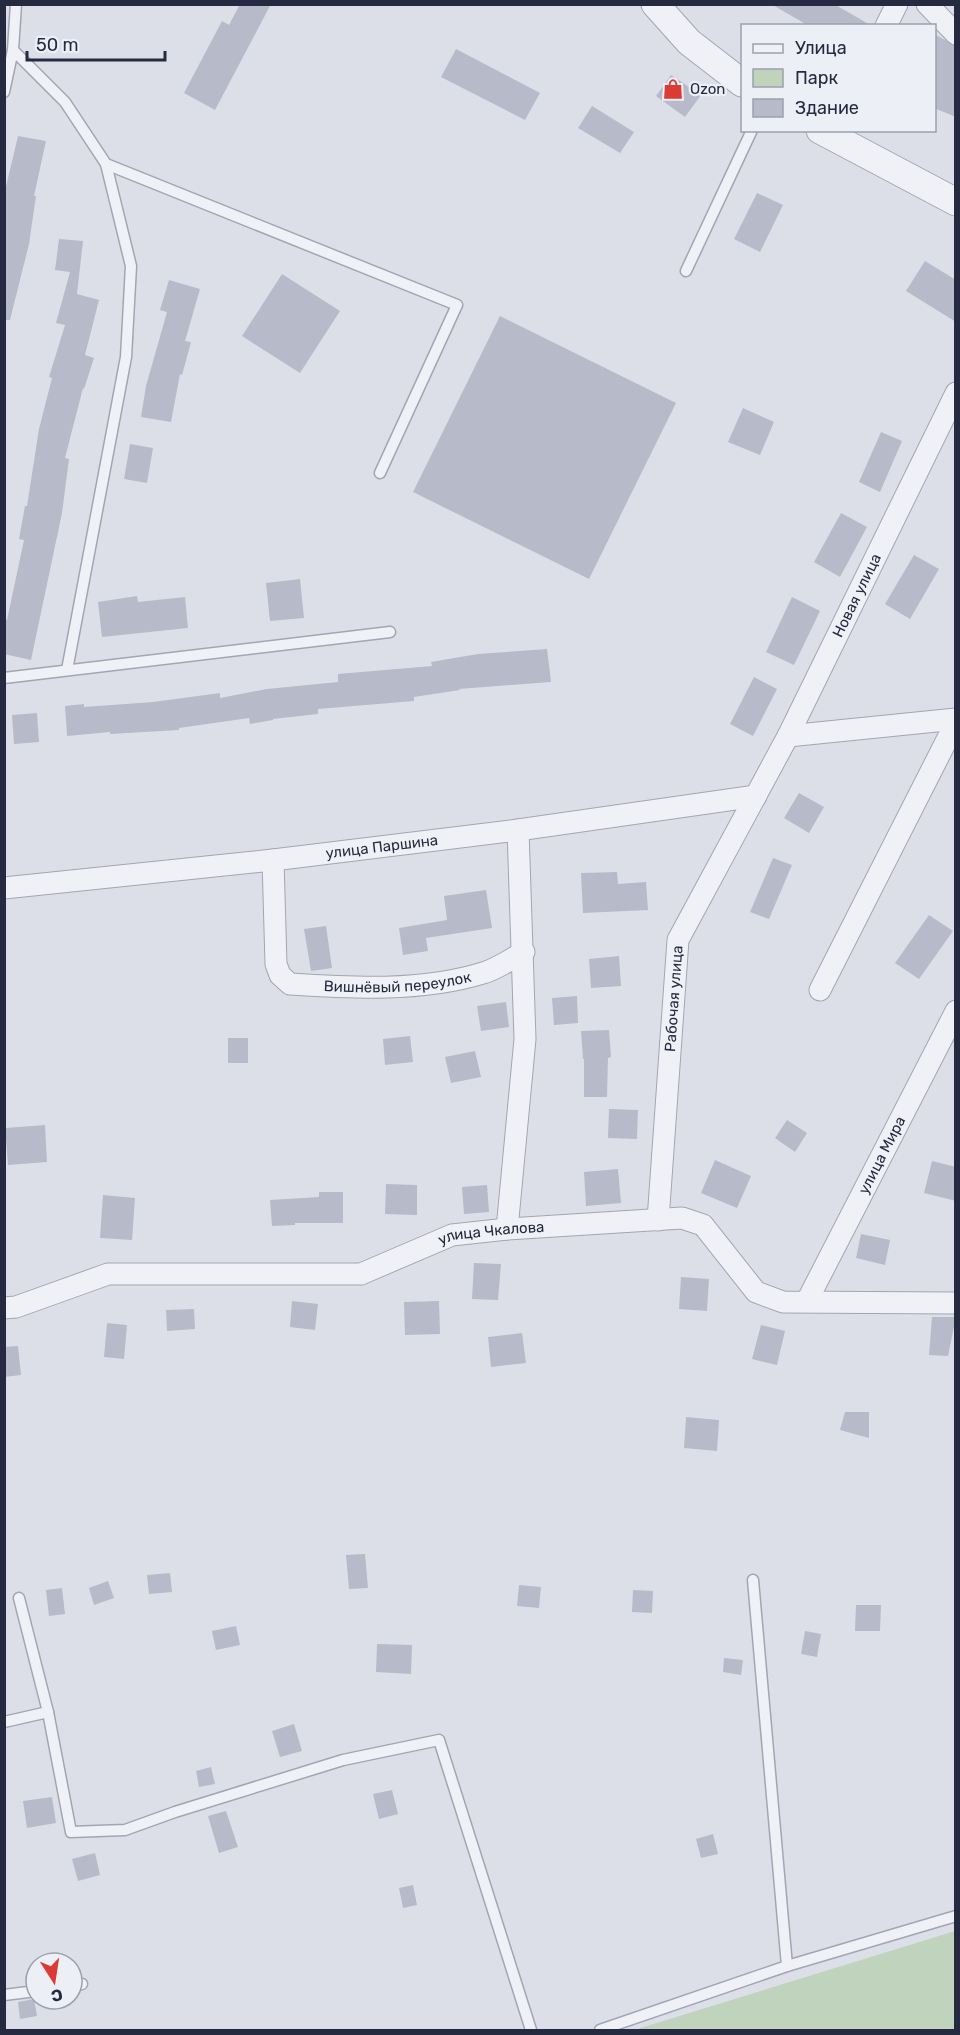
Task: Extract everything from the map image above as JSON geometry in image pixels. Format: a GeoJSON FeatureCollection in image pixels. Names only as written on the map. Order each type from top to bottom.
{"type":"FeatureCollection","features":[{"type":"Feature","properties":{"kind":"street"},"geometry":{"type":"LineString","coordinates":[[655,4],[689,42],[741,82]]}},
{"type":"Feature","properties":{"kind":"street"},"geometry":{"type":"LineString","coordinates":[[887,24],[897,4]]}},
{"type":"Feature","properties":{"kind":"street"},"geometry":{"type":"LineString","coordinates":[[927,4],[956,34]]}},
{"type":"Feature","properties":{"kind":"street"},"geometry":{"type":"LineString","coordinates":[[824,132],[956,202]]}},
{"type":"Feature","properties":{"kind":"street","name":"Новая улица"},"geometry":{"type":"LineString","coordinates":[[756,796],[788,736],[956,393]]}},
{"type":"Feature","properties":{"kind":"street"},"geometry":{"type":"LineString","coordinates":[[788,736],[956,721]]}},
{"type":"Feature","properties":{"kind":"street"},"geometry":{"type":"LineString","coordinates":[[819,990],[956,721]]}},
{"type":"Feature","properties":{"kind":"street","name":"улица Паршина"},"geometry":{"type":"LineString","coordinates":[[4,888],[273,860],[519,830],[756,796]]}},
{"type":"Feature","properties":{"kind":"street","name":"Рабочая улица"},"geometry":{"type":"LineString","coordinates":[[658,1220],[678,940],[756,796]]}},
{"type":"Feature","properties":{"kind":"street"},"geometry":{"type":"LineString","coordinates":[[507,1228],[525,1039],[519,830]]}},
{"type":"Feature","properties":{"kind":"street","name":"Вишнёвый переулок"},"geometry":{"type":"LineString","coordinates":[[273,860],[276,964],[280,975],[290,984],[335,987],[418,986],[484,973],[524,952]]}},
{"type":"Feature","properties":{"kind":"street","name":"улица Мира"},"geometry":{"type":"LineString","coordinates":[[807,1301],[956,1011]]}},
{"type":"Feature","properties":{"kind":"street","name":"улица Чкалова"},"geometry":{"type":"LineString","coordinates":[[4,1308],[16,1307],[108,1274],[361,1274],[452,1234],[507,1228],[682,1218],[703,1225],[756,1292],[783,1302],[956,1303]]}},
{"type":"Feature","properties":{"kind":"lane"},"geometry":{"type":"LineString","coordinates":[[4,92],[13,51],[16,4]]}},
{"type":"Feature","properties":{"kind":"lane"},"geometry":{"type":"LineString","coordinates":[[13,51],[65,102],[106,164],[131,266],[126,357],[67,670]]}},
{"type":"Feature","properties":{"kind":"lane"},"geometry":{"type":"LineString","coordinates":[[686,271],[751,132]]}},
{"type":"Feature","properties":{"kind":"lane"},"geometry":{"type":"LineString","coordinates":[[106,164],[457,305],[380,473]]}},
{"type":"Feature","properties":{"kind":"lane"},"geometry":{"type":"LineString","coordinates":[[4,678],[390,632]]}},
{"type":"Feature","properties":{"kind":"lane"},"geometry":{"type":"LineString","coordinates":[[753,1580],[787,1966]]}},
{"type":"Feature","properties":{"kind":"lane"},"geometry":{"type":"LineString","coordinates":[[19,1598],[48,1712],[71,1832],[125,1830],[175,1812],[343,1760],[439,1740],[531,2031]]}},
{"type":"Feature","properties":{"kind":"lane"},"geometry":{"type":"LineString","coordinates":[[4,1722],[48,1712]]}},
{"type":"Feature","properties":{"kind":"lane"},"geometry":{"type":"LineString","coordinates":[[600,2031],[787,1966],[956,1916]]}},
{"type":"Feature","properties":{"kind":"lane"},"geometry":{"type":"LineString","coordinates":[[4,1995],[24,1992]]}},
{"type":"Feature","properties":{"kind":"green space"},"geometry":{"type":"Polygon","coordinates":[[[955,1931],[955,2030],[634,2030],[955,1931]]]}},
{"type":"Feature","properties":{"kind":"building"},"geometry":{"type":"Polygon","coordinates":[[[240,4],[271,4],[215,110],[184,93],[222,21],[229,25],[240,4]]]}},
{"type":"Feature","properties":{"kind":"building"},"geometry":{"type":"Polygon","coordinates":[[[771,4],[834,4],[869,24],[806,24],[771,4]]]}},
{"type":"Feature","properties":{"kind":"building"},"geometry":{"type":"Polygon","coordinates":[[[936,35],[956,46],[956,117],[936,109],[936,35]]]}},
{"type":"Feature","properties":{"kind":"building"},"geometry":{"type":"Polygon","coordinates":[[[456,49],[540,93],[525,120],[441,77],[456,49]]]}},
{"type":"Feature","properties":{"kind":"building"},"geometry":{"type":"Polygon","coordinates":[[[671,75],[701,95],[685,117],[656,96],[671,75]]]}},
{"type":"Feature","properties":{"kind":"building"},"geometry":{"type":"Polygon","coordinates":[[[592,106],[634,132],[620,153],[578,128],[592,106]]]}},
{"type":"Feature","properties":{"kind":"building"},"geometry":{"type":"Polygon","coordinates":[[[18,136],[46,141],[34,196],[36,196],[29,244],[10,320],[4,320],[4,195],[18,136]]]}},
{"type":"Feature","properties":{"kind":"building"},"geometry":{"type":"Polygon","coordinates":[[[757,193],[783,205],[760,252],[734,239],[757,193]]]}},
{"type":"Feature","properties":{"kind":"building"},"geometry":{"type":"Polygon","coordinates":[[[59,239],[83,241],[77,294],[99,300],[85,355],[94,358],[83,388],[65,458],[69,459],[62,513],[31,660],[4,654],[4,619],[7,620],[24,540],[19,539],[25,506],[27,506],[39,429],[52,378],[49,377],[65,325],[56,323],[70,272],[55,270],[59,239]]]}},
{"type":"Feature","properties":{"kind":"building"},"geometry":{"type":"Polygon","coordinates":[[[925,261],[956,280],[956,322],[906,291],[925,261]]]}},
{"type":"Feature","properties":{"kind":"building"},"geometry":{"type":"Polygon","coordinates":[[[282,274],[340,311],[300,373],[242,336],[282,274]]]}},
{"type":"Feature","properties":{"kind":"building"},"geometry":{"type":"Polygon","coordinates":[[[169,280],[200,289],[185,341],[191,342],[182,375],[180,374],[171,422],[141,417],[146,386],[167,312],[160,310],[169,280]]]}},
{"type":"Feature","properties":{"kind":"building"},"geometry":{"type":"Polygon","coordinates":[[[500,316],[676,403],[589,579],[413,492],[500,316]]]}},
{"type":"Feature","properties":{"kind":"building"},"geometry":{"type":"Polygon","coordinates":[[[743,408],[774,422],[760,455],[728,442],[743,408]]]}},
{"type":"Feature","properties":{"kind":"building"},"geometry":{"type":"Polygon","coordinates":[[[881,432],[902,441],[880,492],[859,482],[881,432]]]}},
{"type":"Feature","properties":{"kind":"building"},"geometry":{"type":"Polygon","coordinates":[[[130,444],[153,448],[147,483],[124,479],[130,444]]]}},
{"type":"Feature","properties":{"kind":"building"},"geometry":{"type":"Polygon","coordinates":[[[841,513],[867,527],[840,577],[814,562],[841,513]]]}},
{"type":"Feature","properties":{"kind":"building"},"geometry":{"type":"Polygon","coordinates":[[[914,555],[939,569],[910,619],[885,604],[914,555]]]}},
{"type":"Feature","properties":{"kind":"building"},"geometry":{"type":"Polygon","coordinates":[[[300,579],[304,618],[270,621],[266,583],[300,579]]]}},
{"type":"Feature","properties":{"kind":"building"},"geometry":{"type":"Polygon","coordinates":[[[137,596],[138,602],[185,597],[188,628],[102,637],[98,602],[137,596]]]}},
{"type":"Feature","properties":{"kind":"building"},"geometry":{"type":"Polygon","coordinates":[[[792,597],[820,611],[794,665],[766,652],[792,597]]]}},
{"type":"Feature","properties":{"kind":"building"},"geometry":{"type":"Polygon","coordinates":[[[547,649],[551,682],[459,689],[414,697],[414,701],[318,709],[318,714],[250,724],[249,718],[179,728],[179,730],[67,736],[65,706],[84,704],[84,707],[153,702],[220,693],[220,698],[267,689],[338,682],[338,674],[432,666],[431,662],[478,654],[547,649]]]}},
{"type":"Feature","properties":{"kind":"building"},"geometry":{"type":"Polygon","coordinates":[[[754,677],[777,689],[753,736],[730,724],[754,677]]]}},
{"type":"Feature","properties":{"kind":"building"},"geometry":{"type":"Polygon","coordinates":[[[37,713],[39,742],[14,744],[12,715],[37,713]]]}},
{"type":"Feature","properties":{"kind":"building"},"geometry":{"type":"Polygon","coordinates":[[[799,793],[824,807],[809,833],[784,818],[799,793]]]}},
{"type":"Feature","properties":{"kind":"building"},"geometry":{"type":"Polygon","coordinates":[[[773,858],[792,865],[769,919],[750,912],[773,858]]]}},
{"type":"Feature","properties":{"kind":"building"},"geometry":{"type":"Polygon","coordinates":[[[617,872],[618,884],[646,882],[648,910],[583,913],[581,873],[617,872]]]}},
{"type":"Feature","properties":{"kind":"building"},"geometry":{"type":"Polygon","coordinates":[[[486,890],[492,928],[426,938],[428,951],[403,955],[399,928],[447,920],[444,896],[486,890]]]}},
{"type":"Feature","properties":{"kind":"building"},"geometry":{"type":"Polygon","coordinates":[[[929,915],[953,931],[919,979],[895,963],[929,915]]]}},
{"type":"Feature","properties":{"kind":"building"},"geometry":{"type":"Polygon","coordinates":[[[326,926],[332,968],[311,971],[304,929],[326,926]]]}},
{"type":"Feature","properties":{"kind":"building"},"geometry":{"type":"Polygon","coordinates":[[[619,956],[621,986],[591,988],[589,959],[619,956]]]}},
{"type":"Feature","properties":{"kind":"building"},"geometry":{"type":"Polygon","coordinates":[[[577,996],[578,1023],[554,1025],[552,998],[577,996]]]}},
{"type":"Feature","properties":{"kind":"building"},"geometry":{"type":"Polygon","coordinates":[[[506,1002],[509,1027],[481,1031],[477,1006],[506,1002]]]}},
{"type":"Feature","properties":{"kind":"building"},"geometry":{"type":"Polygon","coordinates":[[[609,1030],[611,1057],[608,1058],[607,1097],[584,1097],[581,1031],[609,1030]]]}},
{"type":"Feature","properties":{"kind":"building"},"geometry":{"type":"Polygon","coordinates":[[[410,1036],[413,1062],[385,1065],[383,1039],[410,1036]]]}},
{"type":"Feature","properties":{"kind":"building"},"geometry":{"type":"Polygon","coordinates":[[[228,1038],[248,1038],[248,1063],[228,1063],[228,1038]]]}},
{"type":"Feature","properties":{"kind":"building"},"geometry":{"type":"Polygon","coordinates":[[[475,1051],[481,1077],[451,1083],[445,1057],[475,1051]]]}},
{"type":"Feature","properties":{"kind":"building"},"geometry":{"type":"Polygon","coordinates":[[[609,1109],[638,1110],[637,1139],[608,1138],[609,1109]]]}},
{"type":"Feature","properties":{"kind":"building"},"geometry":{"type":"Polygon","coordinates":[[[787,1120],[807,1133],[795,1152],[775,1138],[787,1120]]]}},
{"type":"Feature","properties":{"kind":"building"},"geometry":{"type":"Polygon","coordinates":[[[45,1125],[47,1162],[8,1165],[5,1128],[45,1125]]]}},
{"type":"Feature","properties":{"kind":"building"},"geometry":{"type":"Polygon","coordinates":[[[715,1160],[751,1176],[737,1208],[701,1193],[715,1160]]]}},
{"type":"Feature","properties":{"kind":"building"},"geometry":{"type":"Polygon","coordinates":[[[932,1161],[956,1167],[956,1201],[924,1193],[932,1161]]]}},
{"type":"Feature","properties":{"kind":"building"},"geometry":{"type":"Polygon","coordinates":[[[618,1169],[621,1203],[586,1206],[584,1172],[618,1169]]]}},
{"type":"Feature","properties":{"kind":"building"},"geometry":{"type":"Polygon","coordinates":[[[386,1184],[417,1185],[417,1215],[385,1214],[386,1184]]]}},
{"type":"Feature","properties":{"kind":"building"},"geometry":{"type":"Polygon","coordinates":[[[487,1185],[489,1212],[464,1214],[462,1187],[487,1185]]]}},
{"type":"Feature","properties":{"kind":"building"},"geometry":{"type":"Polygon","coordinates":[[[319,1192],[343,1192],[343,1223],[295,1223],[295,1225],[272,1226],[270,1200],[319,1197],[319,1192]]]}},
{"type":"Feature","properties":{"kind":"building"},"geometry":{"type":"Polygon","coordinates":[[[103,1195],[135,1198],[132,1240],[100,1238],[103,1195]]]}},
{"type":"Feature","properties":{"kind":"building"},"geometry":{"type":"Polygon","coordinates":[[[861,1234],[890,1240],[885,1265],[856,1258],[861,1234]]]}},
{"type":"Feature","properties":{"kind":"building"},"geometry":{"type":"Polygon","coordinates":[[[474,1263],[501,1264],[498,1300],[472,1299],[474,1263]]]}},
{"type":"Feature","properties":{"kind":"building"},"geometry":{"type":"Polygon","coordinates":[[[681,1277],[709,1279],[707,1311],[679,1309],[681,1277]]]}},
{"type":"Feature","properties":{"kind":"building"},"geometry":{"type":"Polygon","coordinates":[[[292,1301],[318,1304],[315,1330],[290,1327],[292,1301]]]}},
{"type":"Feature","properties":{"kind":"building"},"geometry":{"type":"Polygon","coordinates":[[[439,1301],[440,1334],[405,1335],[404,1302],[439,1301]]]}},
{"type":"Feature","properties":{"kind":"building"},"geometry":{"type":"Polygon","coordinates":[[[194,1309],[195,1329],[167,1331],[166,1310],[194,1309]]]}},
{"type":"Feature","properties":{"kind":"building"},"geometry":{"type":"Polygon","coordinates":[[[932,1317],[956,1317],[948,1356],[929,1355],[932,1317]]]}},
{"type":"Feature","properties":{"kind":"building"},"geometry":{"type":"Polygon","coordinates":[[[107,1323],[127,1325],[124,1359],[104,1357],[107,1323]]]}},
{"type":"Feature","properties":{"kind":"building"},"geometry":{"type":"Polygon","coordinates":[[[761,1325],[785,1331],[777,1365],[752,1359],[761,1325]]]}},
{"type":"Feature","properties":{"kind":"building"},"geometry":{"type":"Polygon","coordinates":[[[522,1333],[526,1363],[491,1367],[488,1337],[522,1333]]]}},
{"type":"Feature","properties":{"kind":"building"},"geometry":{"type":"Polygon","coordinates":[[[18,1346],[21,1375],[4,1377],[4,1347],[18,1346]]]}},
{"type":"Feature","properties":{"kind":"building"},"geometry":{"type":"Polygon","coordinates":[[[845,1412],[869,1412],[869,1438],[840,1430],[845,1412]]]}},
{"type":"Feature","properties":{"kind":"building"},"geometry":{"type":"Polygon","coordinates":[[[686,1417],[719,1420],[717,1451],[684,1448],[686,1417]]]}},
{"type":"Feature","properties":{"kind":"building"},"geometry":{"type":"Polygon","coordinates":[[[365,1554],[368,1588],[349,1589],[346,1555],[365,1554]]]}},
{"type":"Feature","properties":{"kind":"building"},"geometry":{"type":"Polygon","coordinates":[[[170,1573],[172,1592],[149,1594],[147,1575],[170,1573]]]}},
{"type":"Feature","properties":{"kind":"building"},"geometry":{"type":"Polygon","coordinates":[[[108,1581],[114,1598],[94,1605],[89,1588],[108,1581]]]}},
{"type":"Feature","properties":{"kind":"building"},"geometry":{"type":"Polygon","coordinates":[[[519,1585],[541,1587],[539,1608],[517,1606],[519,1585]]]}},
{"type":"Feature","properties":{"kind":"building"},"geometry":{"type":"Polygon","coordinates":[[[62,1588],[65,1614],[49,1616],[46,1590],[62,1588]]]}},
{"type":"Feature","properties":{"kind":"building"},"geometry":{"type":"Polygon","coordinates":[[[633,1590],[653,1591],[652,1613],[632,1612],[633,1590]]]}},
{"type":"Feature","properties":{"kind":"building"},"geometry":{"type":"Polygon","coordinates":[[[856,1605],[881,1605],[880,1631],[855,1631],[856,1605]]]}},
{"type":"Feature","properties":{"kind":"building"},"geometry":{"type":"Polygon","coordinates":[[[236,1626],[240,1645],[216,1650],[212,1631],[236,1626]]]}},
{"type":"Feature","properties":{"kind":"building"},"geometry":{"type":"Polygon","coordinates":[[[805,1631],[821,1634],[817,1657],[801,1654],[805,1631]]]}},
{"type":"Feature","properties":{"kind":"building"},"geometry":{"type":"Polygon","coordinates":[[[377,1644],[412,1645],[411,1674],[376,1672],[377,1644]]]}},
{"type":"Feature","properties":{"kind":"building"},"geometry":{"type":"Polygon","coordinates":[[[724,1658],[743,1660],[741,1675],[723,1672],[724,1658]]]}},
{"type":"Feature","properties":{"kind":"building"},"geometry":{"type":"Polygon","coordinates":[[[294,1724],[302,1751],[280,1757],[272,1731],[294,1724]]]}},
{"type":"Feature","properties":{"kind":"building"},"geometry":{"type":"Polygon","coordinates":[[[211,1767],[215,1784],[199,1787],[196,1771],[211,1767]]]}},
{"type":"Feature","properties":{"kind":"building"},"geometry":{"type":"Polygon","coordinates":[[[392,1790],[398,1814],[379,1819],[373,1794],[392,1790]]]}},
{"type":"Feature","properties":{"kind":"building"},"geometry":{"type":"Polygon","coordinates":[[[52,1797],[56,1823],[27,1828],[23,1801],[52,1797]]]}},
{"type":"Feature","properties":{"kind":"building"},"geometry":{"type":"Polygon","coordinates":[[[226,1811],[238,1847],[219,1853],[208,1816],[226,1811]]]}},
{"type":"Feature","properties":{"kind":"building"},"geometry":{"type":"Polygon","coordinates":[[[713,1834],[718,1854],[701,1858],[696,1839],[713,1834]]]}},
{"type":"Feature","properties":{"kind":"building"},"geometry":{"type":"Polygon","coordinates":[[[95,1853],[100,1875],[78,1881],[72,1859],[95,1853]]]}},
{"type":"Feature","properties":{"kind":"building"},"geometry":{"type":"Polygon","coordinates":[[[413,1885],[417,1905],[403,1908],[399,1888],[413,1885]]]}},
{"type":"Feature","properties":{"kind":"building"},"geometry":{"type":"Polygon","coordinates":[[[24,2001],[24,2011],[36,2011],[37,2016],[20,2019],[18,2002],[24,2001]]]}},
{"type":"Feature","properties":{"kind":"place","name":"Ozon"},"geometry":{"type":"Point","coordinates":[673,89]}}]}
